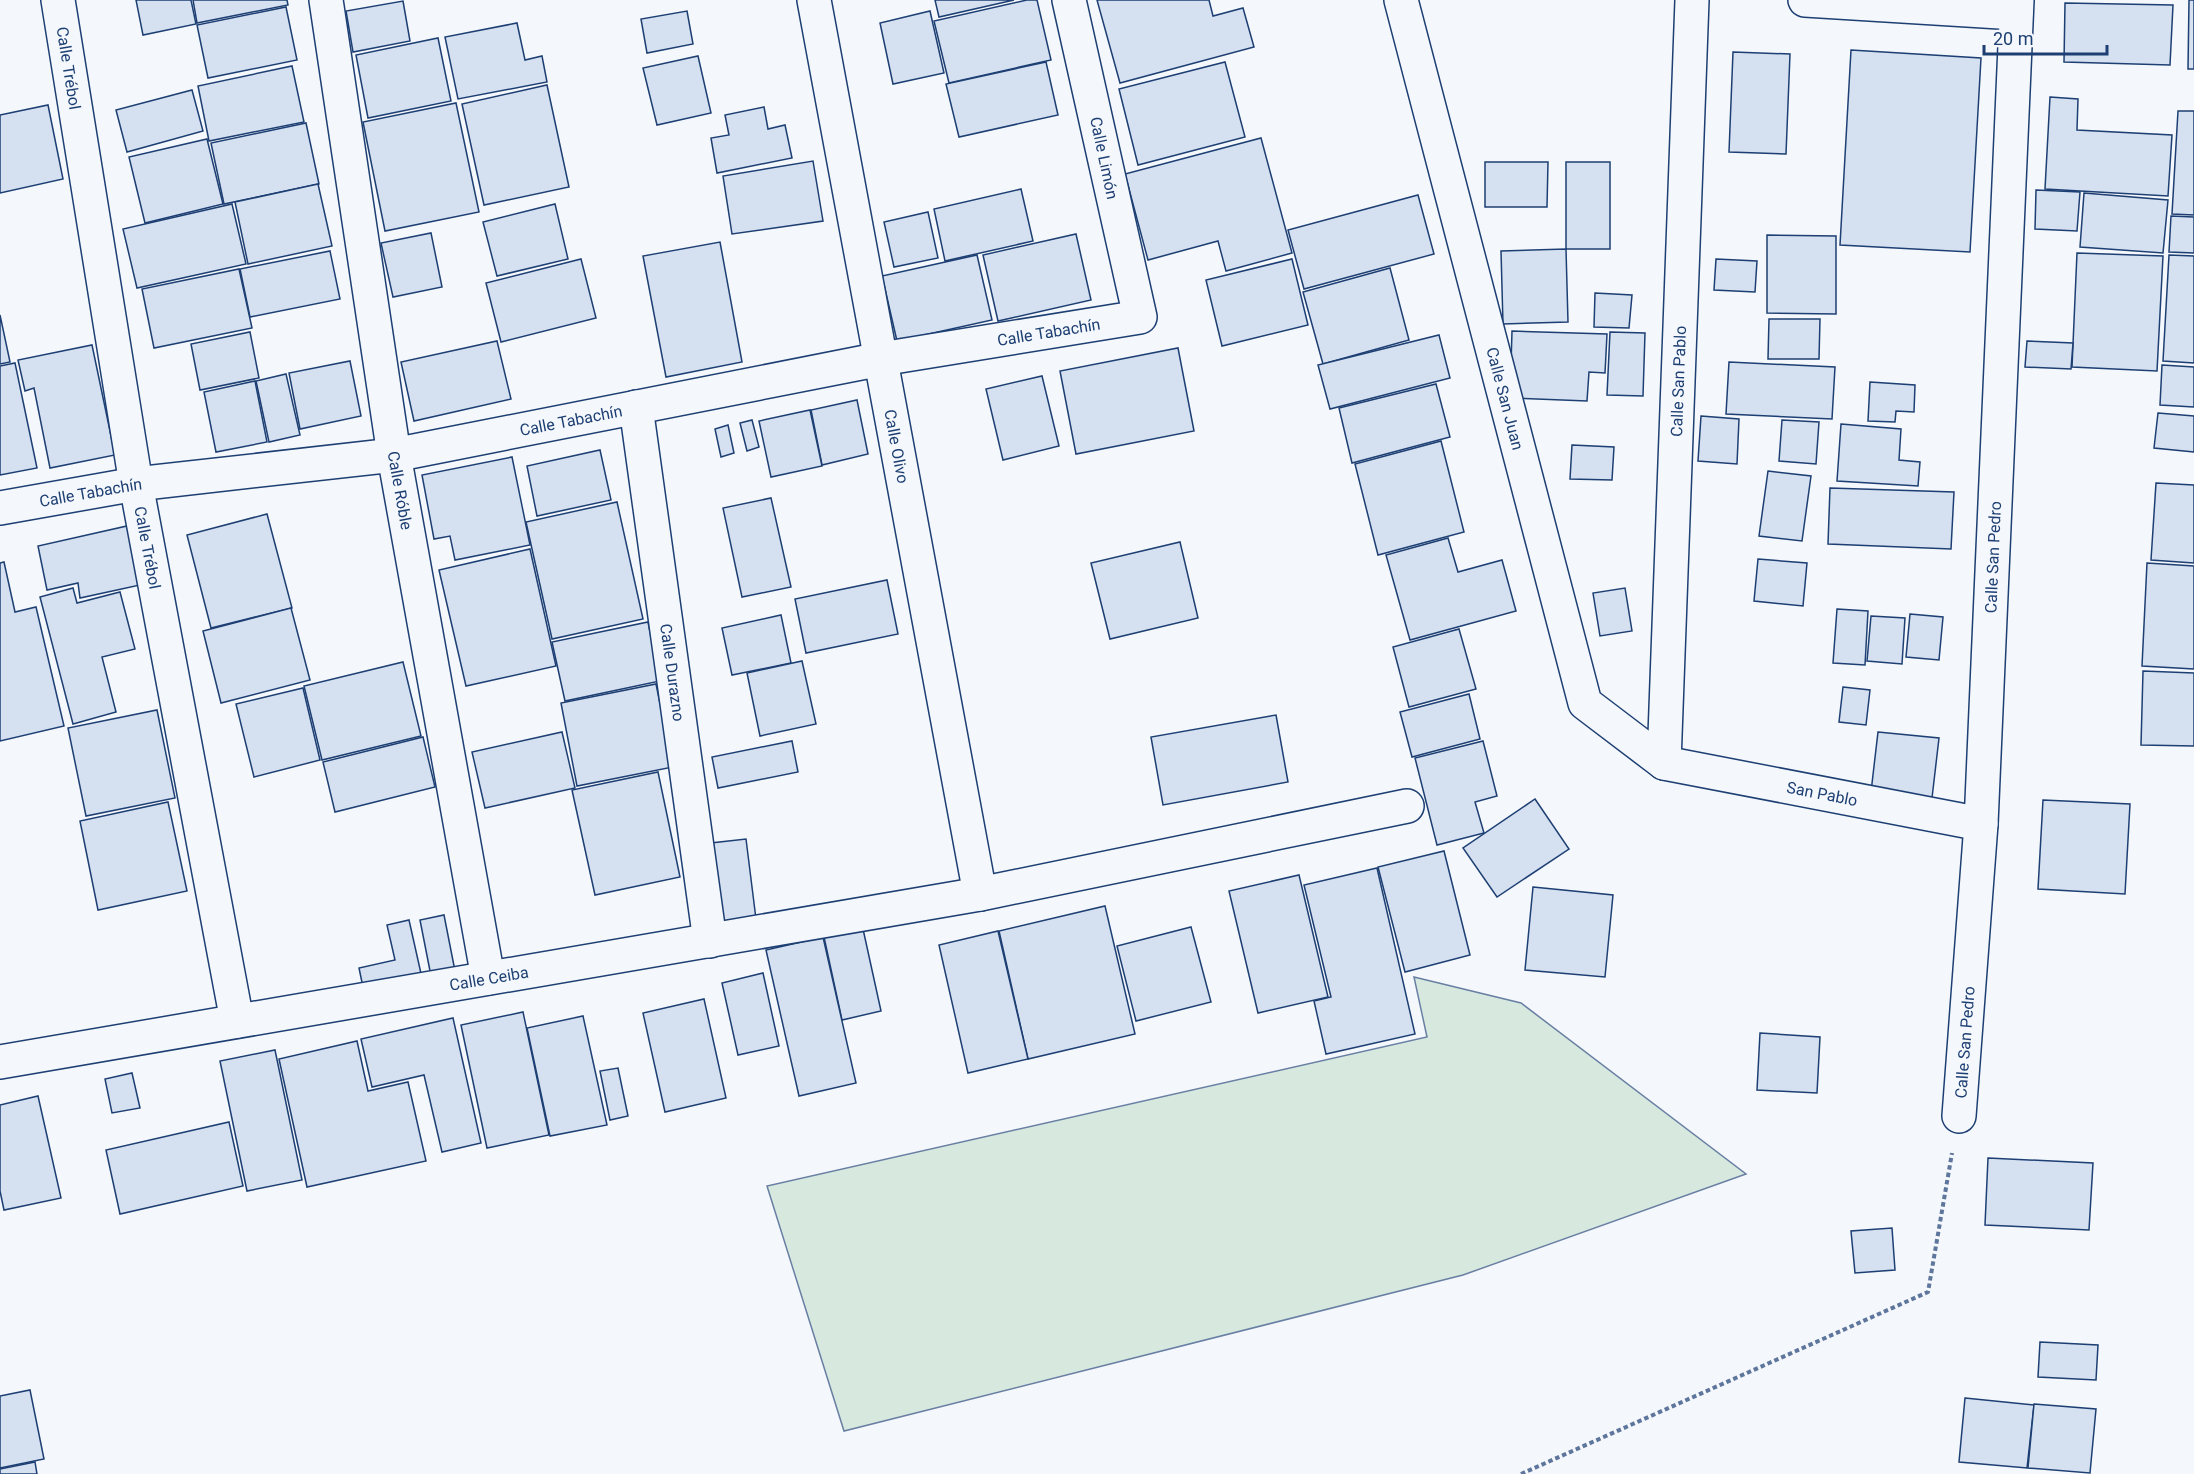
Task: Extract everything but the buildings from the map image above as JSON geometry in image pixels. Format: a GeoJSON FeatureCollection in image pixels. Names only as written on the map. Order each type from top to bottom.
{"type":"FeatureCollection","features":[{"type":"Feature","properties":{"kind":"street","name":"Calle Trébol"},"geometry":{"type":"LineString","coordinates":[[58,0],[136,484],[237,1021]]}},
{"type":"Feature","properties":{"kind":"street","name":"Calle Róble"},"geometry":{"type":"LineString","coordinates":[[326,0],[394,454],[488,978]]}},
{"type":"Feature","properties":{"kind":"street","name":"Calle Olivo"},"geometry":{"type":"LineString","coordinates":[[814,0],[980,894]]}},
{"type":"Feature","properties":{"kind":"street","name":"Calle Limón"},"geometry":{"type":"LineString","coordinates":[[1070,0],[1140,316]]}},
{"type":"Feature","properties":{"kind":"street","name":"Calle San Juan"},"geometry":{"type":"LineString","coordinates":[[1401,0],[1585,703],[1664,763]]}},
{"type":"Feature","properties":{"kind":"street","name":"Calle San Pablo"},"geometry":{"type":"LineString","coordinates":[[1664,763],[1692,0]]}},
{"type":"Feature","properties":{"kind":"street"},"geometry":{"type":"LineString","coordinates":[[1805,0],[2017,6]]}},
{"type":"Feature","properties":{"kind":"street","name":"Calle San Pedro"},"geometry":{"type":"LineString","coordinates":[[1959,1116],[1982,824],[2017,6]]}},
{"type":"Feature","properties":{"kind":"street","name":"Calle Tabachín"},"geometry":{"type":"LineString","coordinates":[[0,508],[136,484],[394,454],[881,359],[1140,316]]}},
{"type":"Feature","properties":{"kind":"street","name":"Calle Durazno"},"geometry":{"type":"LineString","coordinates":[[636,406],[710,941]]}},
{"type":"Feature","properties":{"kind":"street","name":"San Pablo"},"geometry":{"type":"LineString","coordinates":[[1664,763],[1982,824]]}},
{"type":"Feature","properties":{"kind":"street","name":"Calle Ceiba"},"geometry":{"type":"LineString","coordinates":[[0,1062],[980,894],[1407,806]]}},
{"type":"Feature","properties":{"kind":"path"},"geometry":{"type":"LineString","coordinates":[[1521,1474],[1928,1292],[1959,1116]]}},
{"type":"Feature","properties":{"kind":"shaded area"},"geometry":{"type":"Polygon","coordinates":[[[1414,977],[1521,1003],[1746,1174],[1463,1275],[844,1431],[767,1186],[1427,1037],[1414,977]]]}}]}
